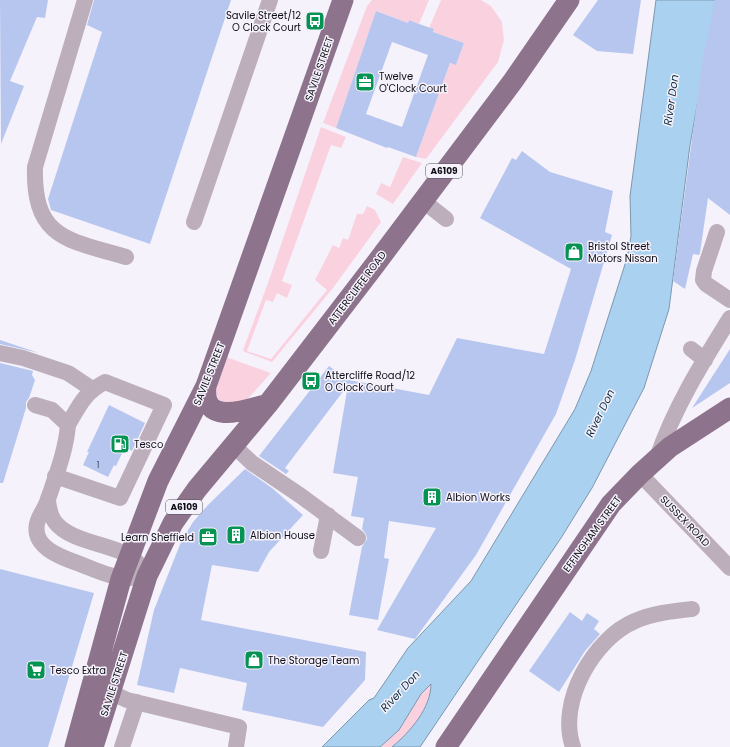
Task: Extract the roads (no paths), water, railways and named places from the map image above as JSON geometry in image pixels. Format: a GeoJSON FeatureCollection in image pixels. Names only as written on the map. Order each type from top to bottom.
{"type":"FeatureCollection","features":[{"type":"Feature","properties":{"kind":"main road","name":"SAVILE STREET"},"geometry":{"type":"LineString","coordinates":[[75,747],[121,579],[129,555],[158,481],[206,386],[343,0]]}},
{"type":"Feature","properties":{"kind":"main road","name":"ATTERCLIFFE ROAD"},"geometry":{"type":"LineString","coordinates":[[148,576],[174,523],[197,489],[268,404],[513,81],[569,0]]}},
{"type":"Feature","properties":{"kind":"main road"},"geometry":{"type":"LineString","coordinates":[[206,386],[206,396],[210,405],[226,413],[239,413],[268,404]]}},
{"type":"Feature","properties":{"kind":"main road"},"geometry":{"type":"LineString","coordinates":[[657,458],[685,437],[730,408]]}},
{"type":"Feature","properties":{"kind":"main road","name":"EFFINGHAM STREET"},"geometry":{"type":"LineString","coordinates":[[446,747],[611,504],[657,458]]}},
{"type":"Feature","properties":{"kind":"main road","name":"SAVILE STREET"},"geometry":{"type":"LineString","coordinates":[[93,747],[112,693],[148,576]]}},
{"type":"Feature","properties":{"kind":"street"},"geometry":{"type":"LineString","coordinates":[[85,0],[37,161],[35,186],[37,203],[44,218],[56,232],[77,242],[126,257]]}},
{"type":"Feature","properties":{"kind":"street"},"geometry":{"type":"LineString","coordinates":[[194,222],[270,0]]}},
{"type":"Feature","properties":{"kind":"street"},"geometry":{"type":"LineString","coordinates":[[422,200],[446,219]]}},
{"type":"Feature","properties":{"kind":"street"},"geometry":{"type":"LineString","coordinates":[[717,232],[704,271],[703,280],[706,284],[730,300]]}},
{"type":"Feature","properties":{"kind":"street","name":"EFFINGHAM STREET"},"geometry":{"type":"LineString","coordinates":[[657,458],[678,407],[730,318]]}},
{"type":"Feature","properties":{"kind":"street"},"geometry":{"type":"LineString","coordinates":[[690,349],[705,360]]}},
{"type":"Feature","properties":{"kind":"street"},"geometry":{"type":"LineString","coordinates":[[0,353],[23,358],[68,373],[92,389]]}},
{"type":"Feature","properties":{"kind":"street"},"geometry":{"type":"LineString","coordinates":[[48,501],[51,514],[55,522],[61,528],[129,555],[140,565],[148,576],[133,579],[121,579],[59,556],[46,549],[38,536],[37,523],[48,501],[68,425],[80,402],[92,389],[105,382],[164,405],[120,498],[55,476]]}},
{"type":"Feature","properties":{"kind":"street"},"geometry":{"type":"LineString","coordinates":[[35,405],[52,410],[68,425]]}},
{"type":"Feature","properties":{"kind":"street"},"geometry":{"type":"LineString","coordinates":[[233,445],[252,463],[328,515],[358,538]]}},
{"type":"Feature","properties":{"kind":"street","name":"SUSSEX ROAD"},"geometry":{"type":"LineString","coordinates":[[640,474],[730,568]]}},
{"type":"Feature","properties":{"kind":"street"},"geometry":{"type":"LineString","coordinates":[[321,551],[328,515]]}},
{"type":"Feature","properties":{"kind":"street"},"geometry":{"type":"LineString","coordinates":[[573,747],[570,715],[572,697],[584,671],[608,640],[634,621],[662,613],[692,609]]}},
{"type":"Feature","properties":{"kind":"street"},"geometry":{"type":"LineString","coordinates":[[112,693],[137,702],[239,728],[236,747]]}},
{"type":"Feature","properties":{"kind":"street"},"geometry":{"type":"LineString","coordinates":[[122,747],[137,702]]}},
{"type":"Feature","properties":{"kind":"water","name":"River Don"},"geometry":{"type":"Polygon","coordinates":[[[656,0],[716,0],[690,145],[669,309],[644,388],[592,488],[561,538],[420,747],[392,747],[406,734],[423,711],[430,693],[431,684],[421,694],[399,730],[380,747],[322,747],[369,700],[374,698],[408,648],[471,581],[575,409],[591,371],[627,258],[631,236],[630,196],[656,0]]]}},
{"type":"Feature","properties":{"kind":"place","name":"Savile Street/12 O Clock Court"},"geometry":{"type":"Point","coordinates":[315,21]}},
{"type":"Feature","properties":{"kind":"place","name":"Twelve O'Clock Court"},"geometry":{"type":"Point","coordinates":[365,82]}},
{"type":"Feature","properties":{"kind":"place","name":"Bristol Street Motors Nissan"},"geometry":{"type":"Point","coordinates":[574,252]}},
{"type":"Feature","properties":{"kind":"place","name":"Attercliffe Road/12 O Clock Court"},"geometry":{"type":"Point","coordinates":[311,381]}},
{"type":"Feature","properties":{"kind":"place","name":"Tesco"},"geometry":{"type":"Point","coordinates":[120,444]}},
{"type":"Feature","properties":{"kind":"place","name":"Albion Works"},"geometry":{"type":"Point","coordinates":[432,497]}},
{"type":"Feature","properties":{"kind":"place","name":"Albion House"},"geometry":{"type":"Point","coordinates":[236,535]}},
{"type":"Feature","properties":{"kind":"place","name":"Learn Sheffield"},"geometry":{"type":"Point","coordinates":[208,537]}},
{"type":"Feature","properties":{"kind":"place","name":"The Storage Team"},"geometry":{"type":"Point","coordinates":[254,660]}},
{"type":"Feature","properties":{"kind":"place","name":"Tesco Extra"},"geometry":{"type":"Point","coordinates":[36,670]}}]}
